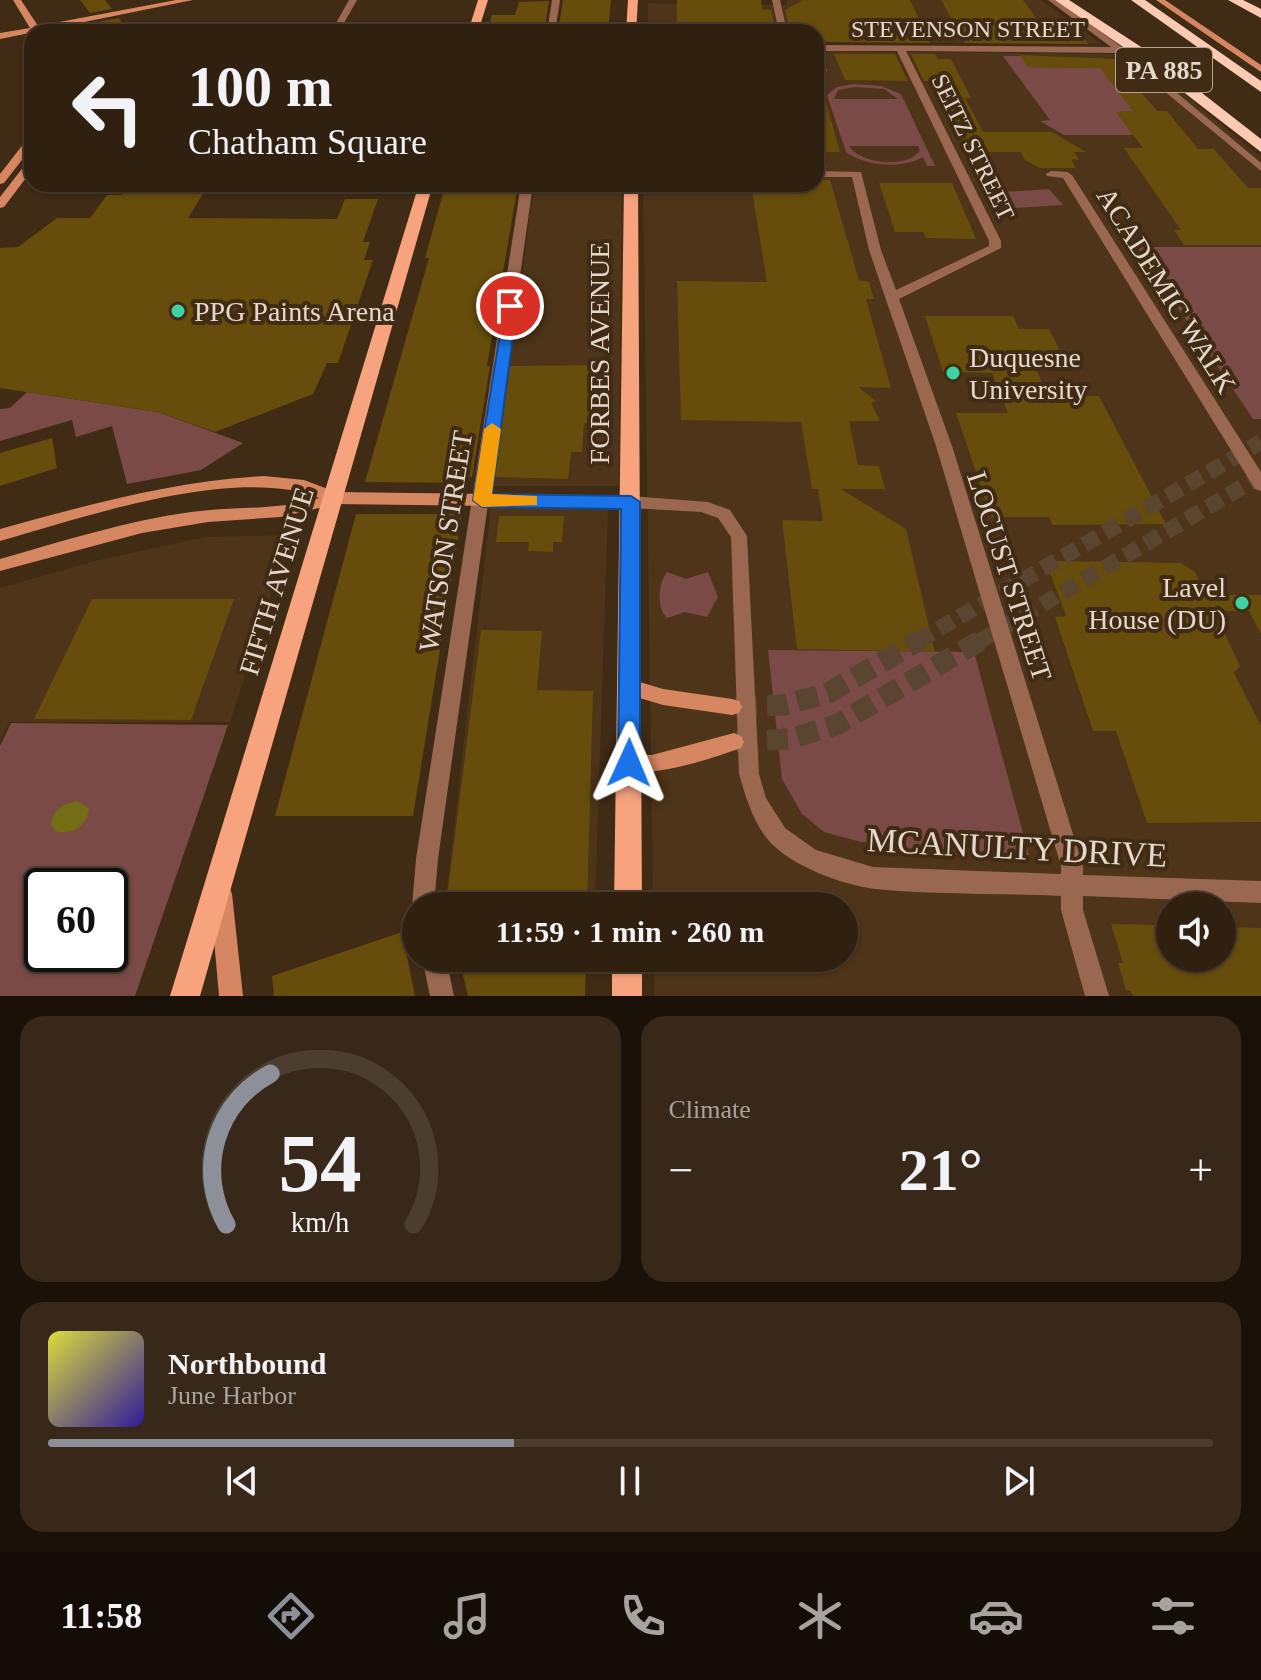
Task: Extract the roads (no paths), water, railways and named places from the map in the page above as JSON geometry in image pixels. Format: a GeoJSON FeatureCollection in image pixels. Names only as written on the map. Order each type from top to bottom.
{"type":"FeatureCollection","features":[{"type":"Feature","properties":{"kind":"highway","name":"PA 885"},"geometry":{"type":"LineString","coordinates":[[1061,0],[1147,57],[1261,147]]}},
{"type":"Feature","properties":{"kind":"highway","name":"PA 885"},"geometry":{"type":"LineString","coordinates":[[1076,0],[1151,51],[1261,134]]}},
{"type":"Feature","properties":{"kind":"highway"},"geometry":{"type":"LineString","coordinates":[[1137,0],[1261,88]]}},
{"type":"Feature","properties":{"kind":"highway"},"geometry":{"type":"LineString","coordinates":[[1234,0],[1261,14]]}},
{"type":"Feature","properties":{"kind":"main road"},"geometry":{"type":"LineString","coordinates":[[17,0],[32,24]]}},
{"type":"Feature","properties":{"kind":"main road"},"geometry":{"type":"LineString","coordinates":[[67,24],[189,0]]}},
{"type":"Feature","properties":{"kind":"main road"},"geometry":{"type":"LineString","coordinates":[[476,24],[483,0]]}},
{"type":"Feature","properties":{"kind":"main road"},"geometry":{"type":"LineString","coordinates":[[632,24],[633,0]]}},
{"type":"Feature","properties":{"kind":"main road"},"geometry":{"type":"LineString","coordinates":[[1160,0],[1261,69]]}},
{"type":"Feature","properties":{"kind":"main road"},"geometry":{"type":"LineString","coordinates":[[0,36],[24,32]]}},
{"type":"Feature","properties":{"kind":"main road"},"geometry":{"type":"LineString","coordinates":[[0,181],[24,150]]}},
{"type":"Feature","properties":{"kind":"main road"},"geometry":{"type":"LineString","coordinates":[[0,205],[5,191],[24,171]]}},
{"type":"Feature","properties":{"kind":"main road","name":"FIFTH AVENUE"},"geometry":{"type":"LineString","coordinates":[[185,996],[424,192]]}},
{"type":"Feature","properties":{"kind":"main road","name":"FORBES AVENUE"},"geometry":{"type":"LineString","coordinates":[[628,892],[631,192]]}},
{"type":"Feature","properties":{"kind":"main road"},"geometry":{"type":"LineString","coordinates":[[0,535],[130,501],[217,486],[299,484],[335,498]]}},
{"type":"Feature","properties":{"kind":"main road"},"geometry":{"type":"LineString","coordinates":[[0,565],[165,522],[212,515],[287,512],[335,498],[631,502]]}},
{"type":"Feature","properties":{"kind":"main road"},"geometry":{"type":"LineString","coordinates":[[630,687],[663,697],[732,707]]}},
{"type":"Feature","properties":{"kind":"main road"},"geometry":{"type":"LineString","coordinates":[[629,763],[652,764],[734,742]]}},
{"type":"Feature","properties":{"kind":"main road"},"geometry":{"type":"LineString","coordinates":[[219,881],[231,996]]}},
{"type":"Feature","properties":{"kind":"main road"},"geometry":{"type":"LineString","coordinates":[[627,972],[627,996]]}},
{"type":"Feature","properties":{"kind":"street"},"geometry":{"type":"LineString","coordinates":[[340,24],[353,0]]}},
{"type":"Feature","properties":{"kind":"street"},"geometry":{"type":"LineString","coordinates":[[552,24],[556,0]]}},
{"type":"Feature","properties":{"kind":"street"},"geometry":{"type":"LineString","coordinates":[[776,0],[781,24]]}},
{"type":"Feature","properties":{"kind":"street"},"geometry":{"type":"LineString","coordinates":[[1052,0],[1120,50],[1261,168]]}},
{"type":"Feature","properties":{"kind":"street","name":"SEITZ STREET"},"geometry":{"type":"LineString","coordinates":[[890,298],[995,248],[995,241],[900,49]]}},
{"type":"Feature","properties":{"kind":"street","name":"STEVENSON STREET"},"geometry":{"type":"LineString","coordinates":[[824,50],[1120,50]]}},
{"type":"Feature","properties":{"kind":"street","name":"LOCUST STREET"},"geometry":{"type":"LineString","coordinates":[[824,174],[857,174],[890,298],[944,446],[1072,866],[1072,910],[1097,996]]}},
{"type":"Feature","properties":{"kind":"street","name":"ACADEMIC WALK"},"geometry":{"type":"LineString","coordinates":[[1051,174],[1067,175],[1261,485]]}},
{"type":"Feature","properties":{"kind":"street","name":"WATSON STREET"},"geometry":{"type":"LineString","coordinates":[[424,892],[526,192]]}},
{"type":"Feature","properties":{"kind":"street","name":"MCANULTY DRIVE"},"geometry":{"type":"LineString","coordinates":[[631,502],[702,506],[724,514],[739,536],[749,774],[757,808],[784,843],[821,865],[873,878],[1261,892]]}},
{"type":"Feature","properties":{"kind":"street"},"geometry":{"type":"LineString","coordinates":[[437,972],[442,996]]}},
{"type":"Feature","properties":{"kind":"tunnel"},"geometry":{"type":"LineString","coordinates":[[918,641],[1261,442]]}},
{"type":"Feature","properties":{"kind":"tunnel"},"geometry":{"type":"LineString","coordinates":[[980,641],[1261,476]]}},
{"type":"Feature","properties":{"kind":"tunnel"},"geometry":{"type":"LineString","coordinates":[[736,707],[784,705],[828,693],[922,639]]}},
{"type":"Feature","properties":{"kind":"tunnel"},"geometry":{"type":"LineString","coordinates":[[736,742],[789,739],[836,725],[983,639]]}},
{"type":"Feature","properties":{"kind":"place","name":"PPG Paints Arena"},"geometry":{"type":"Point","coordinates":[178,311]}},
{"type":"Feature","properties":{"kind":"place","name":"Duquesne University"},"geometry":{"type":"Point","coordinates":[953,373]}},
{"type":"Feature","properties":{"kind":"place","name":"Lavel House (DU)"},"geometry":{"type":"Point","coordinates":[1242,603]}}]}
